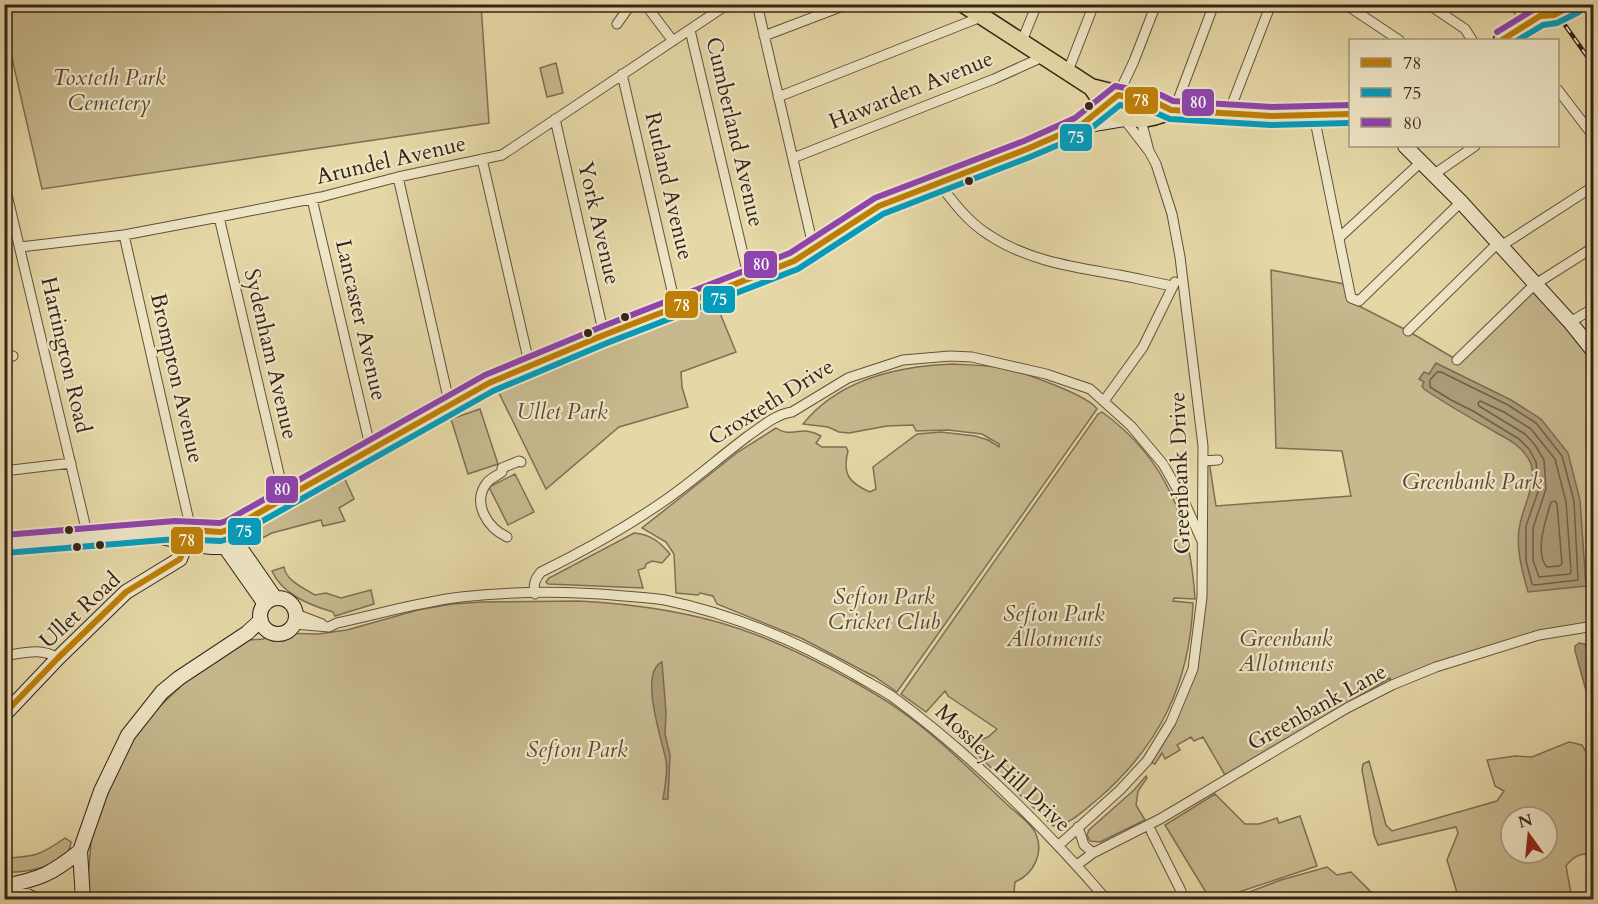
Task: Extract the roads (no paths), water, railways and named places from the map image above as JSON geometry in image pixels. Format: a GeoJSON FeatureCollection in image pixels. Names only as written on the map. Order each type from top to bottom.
{"type":"FeatureCollection","features":[{"type":"Feature","properties":{"kind":"highway"},"geometry":{"type":"LineString","coordinates":[[963,4],[983,11],[1022,41],[1134,115],[1160,117],[1174,110]]}},
{"type":"Feature","properties":{"kind":"highway"},"geometry":{"type":"LineString","coordinates":[[1504,39],[1532,23],[1575,4]]}},
{"type":"Feature","properties":{"kind":"highway"},"geometry":{"type":"LineString","coordinates":[[1111,100],[1159,104],[1174,110],[1272,116],[1349,114]]}},
{"type":"Feature","properties":{"kind":"main road"},"geometry":{"type":"LineString","coordinates":[[1080,126],[1111,100]]}},
{"type":"Feature","properties":{"kind":"main road"},"geometry":{"type":"LineString","coordinates":[[4,544],[146,534],[228,538],[279,503],[489,383],[604,335],[794,261],[879,206],[1080,126],[1112,122],[1134,115]]}},
{"type":"Feature","properties":{"kind":"main road"},"geometry":{"type":"LineString","coordinates":[[1406,147],[1461,202],[1570,322],[1593,352]]}},
{"type":"Feature","properties":{"kind":"main road","name":"Ullet Road"},"geometry":{"type":"LineString","coordinates":[[4,715],[58,658],[126,592],[180,559],[189,536]]}},
{"type":"Feature","properties":{"kind":"main road"},"geometry":{"type":"LineString","coordinates":[[228,538],[258,571],[270,601]]}},
{"type":"Feature","properties":{"kind":"main road"},"geometry":{"type":"LineString","coordinates":[[228,538],[251,585],[270,601],[286,600],[295,608],[295,619],[288,631],[280,634],[274,633],[263,625],[260,614],[270,601]]}},
{"type":"Feature","properties":{"kind":"main road"},"geometry":{"type":"LineString","coordinates":[[251,585],[258,571]]}},
{"type":"Feature","properties":{"kind":"main road"},"geometry":{"type":"LineString","coordinates":[[83,900],[80,851],[101,791],[128,735],[162,692],[179,678],[263,625]]}},
{"type":"Feature","properties":{"kind":"main road"},"geometry":{"type":"LineString","coordinates":[[36,900],[4,886],[35,880],[60,867],[80,851]]}},
{"type":"Feature","properties":{"kind":"street"},"geometry":{"type":"LineString","coordinates":[[617,24],[631,4]]}},
{"type":"Feature","properties":{"kind":"street"},"geometry":{"type":"LineString","coordinates":[[645,4],[674,41]]}},
{"type":"Feature","properties":{"kind":"street","name":"Arundel Avenue"},"geometry":{"type":"LineString","coordinates":[[20,247],[124,234],[219,217],[312,199],[398,177],[502,155],[729,4]]}},
{"type":"Feature","properties":{"kind":"street"},"geometry":{"type":"LineString","coordinates":[[757,4],[814,250]]}},
{"type":"Feature","properties":{"kind":"street"},"geometry":{"type":"LineString","coordinates":[[764,36],[848,4]]}},
{"type":"Feature","properties":{"kind":"street"},"geometry":{"type":"LineString","coordinates":[[1022,41],[1037,4]]}},
{"type":"Feature","properties":{"kind":"street"},"geometry":{"type":"LineString","coordinates":[[1068,71],[1094,4]]}},
{"type":"Feature","properties":{"kind":"street"},"geometry":{"type":"LineString","coordinates":[[1111,100],[1134,61],[1156,4]]}},
{"type":"Feature","properties":{"kind":"street"},"geometry":{"type":"LineString","coordinates":[[1174,110],[1214,4]]}},
{"type":"Feature","properties":{"kind":"street"},"geometry":{"type":"LineString","coordinates":[[1229,112],[1271,4]]}},
{"type":"Feature","properties":{"kind":"street"},"geometry":{"type":"LineString","coordinates":[[1345,4],[1398,39]]}},
{"type":"Feature","properties":{"kind":"street"},"geometry":{"type":"LineString","coordinates":[[1428,4],[1465,28],[1471,39]]}},
{"type":"Feature","properties":{"kind":"street"},"geometry":{"type":"LineString","coordinates":[[1514,4],[1532,23]]}},
{"type":"Feature","properties":{"kind":"street"},"geometry":{"type":"LineString","coordinates":[[778,97],[983,11]]}},
{"type":"Feature","properties":{"kind":"street","name":"Cumberland Avenue"},"geometry":{"type":"LineString","coordinates":[[690,30],[749,279]]}},
{"type":"Feature","properties":{"kind":"street","name":"Hawarden Avenue"},"geometry":{"type":"LineString","coordinates":[[793,158],[994,79],[1036,60],[1041,54]]}},
{"type":"Feature","properties":{"kind":"street","name":"Rutland Avenue"},"geometry":{"type":"LineString","coordinates":[[622,74],[676,308]]}},
{"type":"Feature","properties":{"kind":"street"},"geometry":{"type":"LineString","coordinates":[[1559,93],[1593,137]]}},
{"type":"Feature","properties":{"kind":"street"},"geometry":{"type":"LineString","coordinates":[[1134,115],[1149,151]]}},
{"type":"Feature","properties":{"kind":"street","name":"Greenbank Drive"},"geometry":{"type":"LineString","coordinates":[[1058,846],[1120,790],[1148,760],[1171,722],[1193,669],[1202,597],[1203,461],[1194,360],[1182,272],[1172,214],[1156,164],[1134,115]]}},
{"type":"Feature","properties":{"kind":"street"},"geometry":{"type":"LineString","coordinates":[[1314,116],[1351,298],[1359,301],[1461,202]]}},
{"type":"Feature","properties":{"kind":"street","name":"York Avenue"},"geometry":{"type":"LineString","coordinates":[[555,119],[604,335]]}},
{"type":"Feature","properties":{"kind":"street"},"geometry":{"type":"LineString","coordinates":[[1433,175],[1474,147]]}},
{"type":"Feature","properties":{"kind":"street"},"geometry":{"type":"LineString","coordinates":[[482,159],[530,366]]}},
{"type":"Feature","properties":{"kind":"street"},"geometry":{"type":"LineString","coordinates":[[1340,237],[1420,162]]}},
{"type":"Feature","properties":{"kind":"street"},"geometry":{"type":"LineString","coordinates":[[398,177],[450,406]]}},
{"type":"Feature","properties":{"kind":"street","name":"Hartington Road"},"geometry":{"type":"LineString","coordinates":[[4,182],[88,537]]}},
{"type":"Feature","properties":{"kind":"street"},"geometry":{"type":"LineString","coordinates":[[938,182],[957,208],[972,222],[988,235],[1015,250],[1053,263],[1173,286]]}},
{"type":"Feature","properties":{"kind":"street"},"geometry":{"type":"LineString","coordinates":[[1408,331],[1499,245],[1593,186]]}},
{"type":"Feature","properties":{"kind":"street","name":"Lancaster Avenue"},"geometry":{"type":"LineString","coordinates":[[312,199],[371,450]]}},
{"type":"Feature","properties":{"kind":"street","name":"Sydenham Avenue"},"geometry":{"type":"LineString","coordinates":[[219,217],[279,503]]}},
{"type":"Feature","properties":{"kind":"street","name":"Brompton Avenue"},"geometry":{"type":"LineString","coordinates":[[124,234],[189,536]]}},
{"type":"Feature","properties":{"kind":"street"},"geometry":{"type":"LineString","coordinates":[[1457,360],[1534,285],[1593,247]]}},
{"type":"Feature","properties":{"kind":"street"},"geometry":{"type":"LineString","coordinates":[[1104,401],[1143,347],[1178,275],[1182,272]]}},
{"type":"Feature","properties":{"kind":"street"},"geometry":{"type":"LineString","coordinates":[[1570,322],[1593,308]]}},
{"type":"Feature","properties":{"kind":"street","name":"Croxteth Drive"},"geometry":{"type":"LineString","coordinates":[[535,594],[536,578],[541,572],[625,527],[665,500],[764,425],[784,413],[792,412],[848,378],[903,360],[930,357],[972,357],[1046,374],[1090,389],[1131,426],[1163,464],[1183,499],[1203,543]]}},
{"type":"Feature","properties":{"kind":"street"},"geometry":{"type":"LineString","coordinates":[[1203,461],[1218,460]]}},
{"type":"Feature","properties":{"kind":"street"},"geometry":{"type":"LineString","coordinates":[[4,471],[71,462]]}},
{"type":"Feature","properties":{"kind":"street"},"geometry":{"type":"LineString","coordinates":[[507,537],[499,533],[488,522],[482,509],[482,499],[488,481],[502,472],[502,468],[521,462]]}},
{"type":"Feature","properties":{"kind":"street","name":"Mossley Hill Drive"},"geometry":{"type":"LineString","coordinates":[[295,619],[329,627],[410,605],[462,597],[586,593],[664,600],[703,609],[750,625],[795,644],[891,696],[957,747],[1077,865],[1107,900]]}},
{"type":"Feature","properties":{"kind":"street","name":"Greenbank Lane"},"geometry":{"type":"LineString","coordinates":[[1077,865],[1093,853],[1179,808],[1347,708],[1392,685],[1436,667],[1539,635],[1593,626]]}},
{"type":"Feature","properties":{"kind":"street"},"geometry":{"type":"LineString","coordinates":[[4,656],[41,651],[58,658]]}},
{"type":"Feature","properties":{"kind":"street"},"geometry":{"type":"LineString","coordinates":[[1078,827],[1084,845],[1093,853]]}},
{"type":"Feature","properties":{"kind":"street"},"geometry":{"type":"LineString","coordinates":[[1151,831],[1181,891]]}},
{"type":"Feature","properties":{"kind":"water"},"geometry":{"type":"Polygon","coordinates":[[[1436,363],[1511,400],[1541,419],[1568,453],[1580,500],[1586,586],[1528,592],[1518,541],[1520,524],[1532,482],[1531,463],[1525,453],[1513,442],[1424,389],[1422,386],[1424,382],[1419,379],[1424,372],[1429,374],[1436,363]]]}},
{"type":"Feature","properties":{"kind":"water"},"geometry":{"type":"Polygon","coordinates":[[[1579,643],[1585,644],[1593,672],[1593,716],[1575,651],[1575,646],[1579,643]]]}},
{"type":"Feature","properties":{"kind":"water"},"geometry":{"type":"Polygon","coordinates":[[[662,662],[666,712],[665,734],[670,755],[668,799],[663,799],[667,766],[652,693],[655,669],[662,662]]]}},
{"type":"Feature","properties":{"kind":"railway"},"geometry":{"type":"LineString","coordinates":[[1550,4],[1594,66]]}},
{"type":"Feature","properties":{"kind":"park label","name":"Toxteth Park Cemetery"},"geometry":{"type":"Point","coordinates":[109,90]}},
{"type":"Feature","properties":{"kind":"park label","name":"Ullet Park"},"geometry":{"type":"Point","coordinates":[562,412]}},
{"type":"Feature","properties":{"kind":"park label","name":"Greenbank Park"},"geometry":{"type":"Point","coordinates":[1472,482]}},
{"type":"Feature","properties":{"kind":"park label","name":"Sefton Park Cricket Club"},"geometry":{"type":"Point","coordinates":[884,610]}},
{"type":"Feature","properties":{"kind":"park label","name":"Sefton Park Allotments"},"geometry":{"type":"Point","coordinates":[1054,626]}},
{"type":"Feature","properties":{"kind":"park label","name":"Greenbank Allotments"},"geometry":{"type":"Point","coordinates":[1286,652]}},
{"type":"Feature","properties":{"kind":"park label","name":"Sefton Park"},"geometry":{"type":"Point","coordinates":[577,750]}}]}
